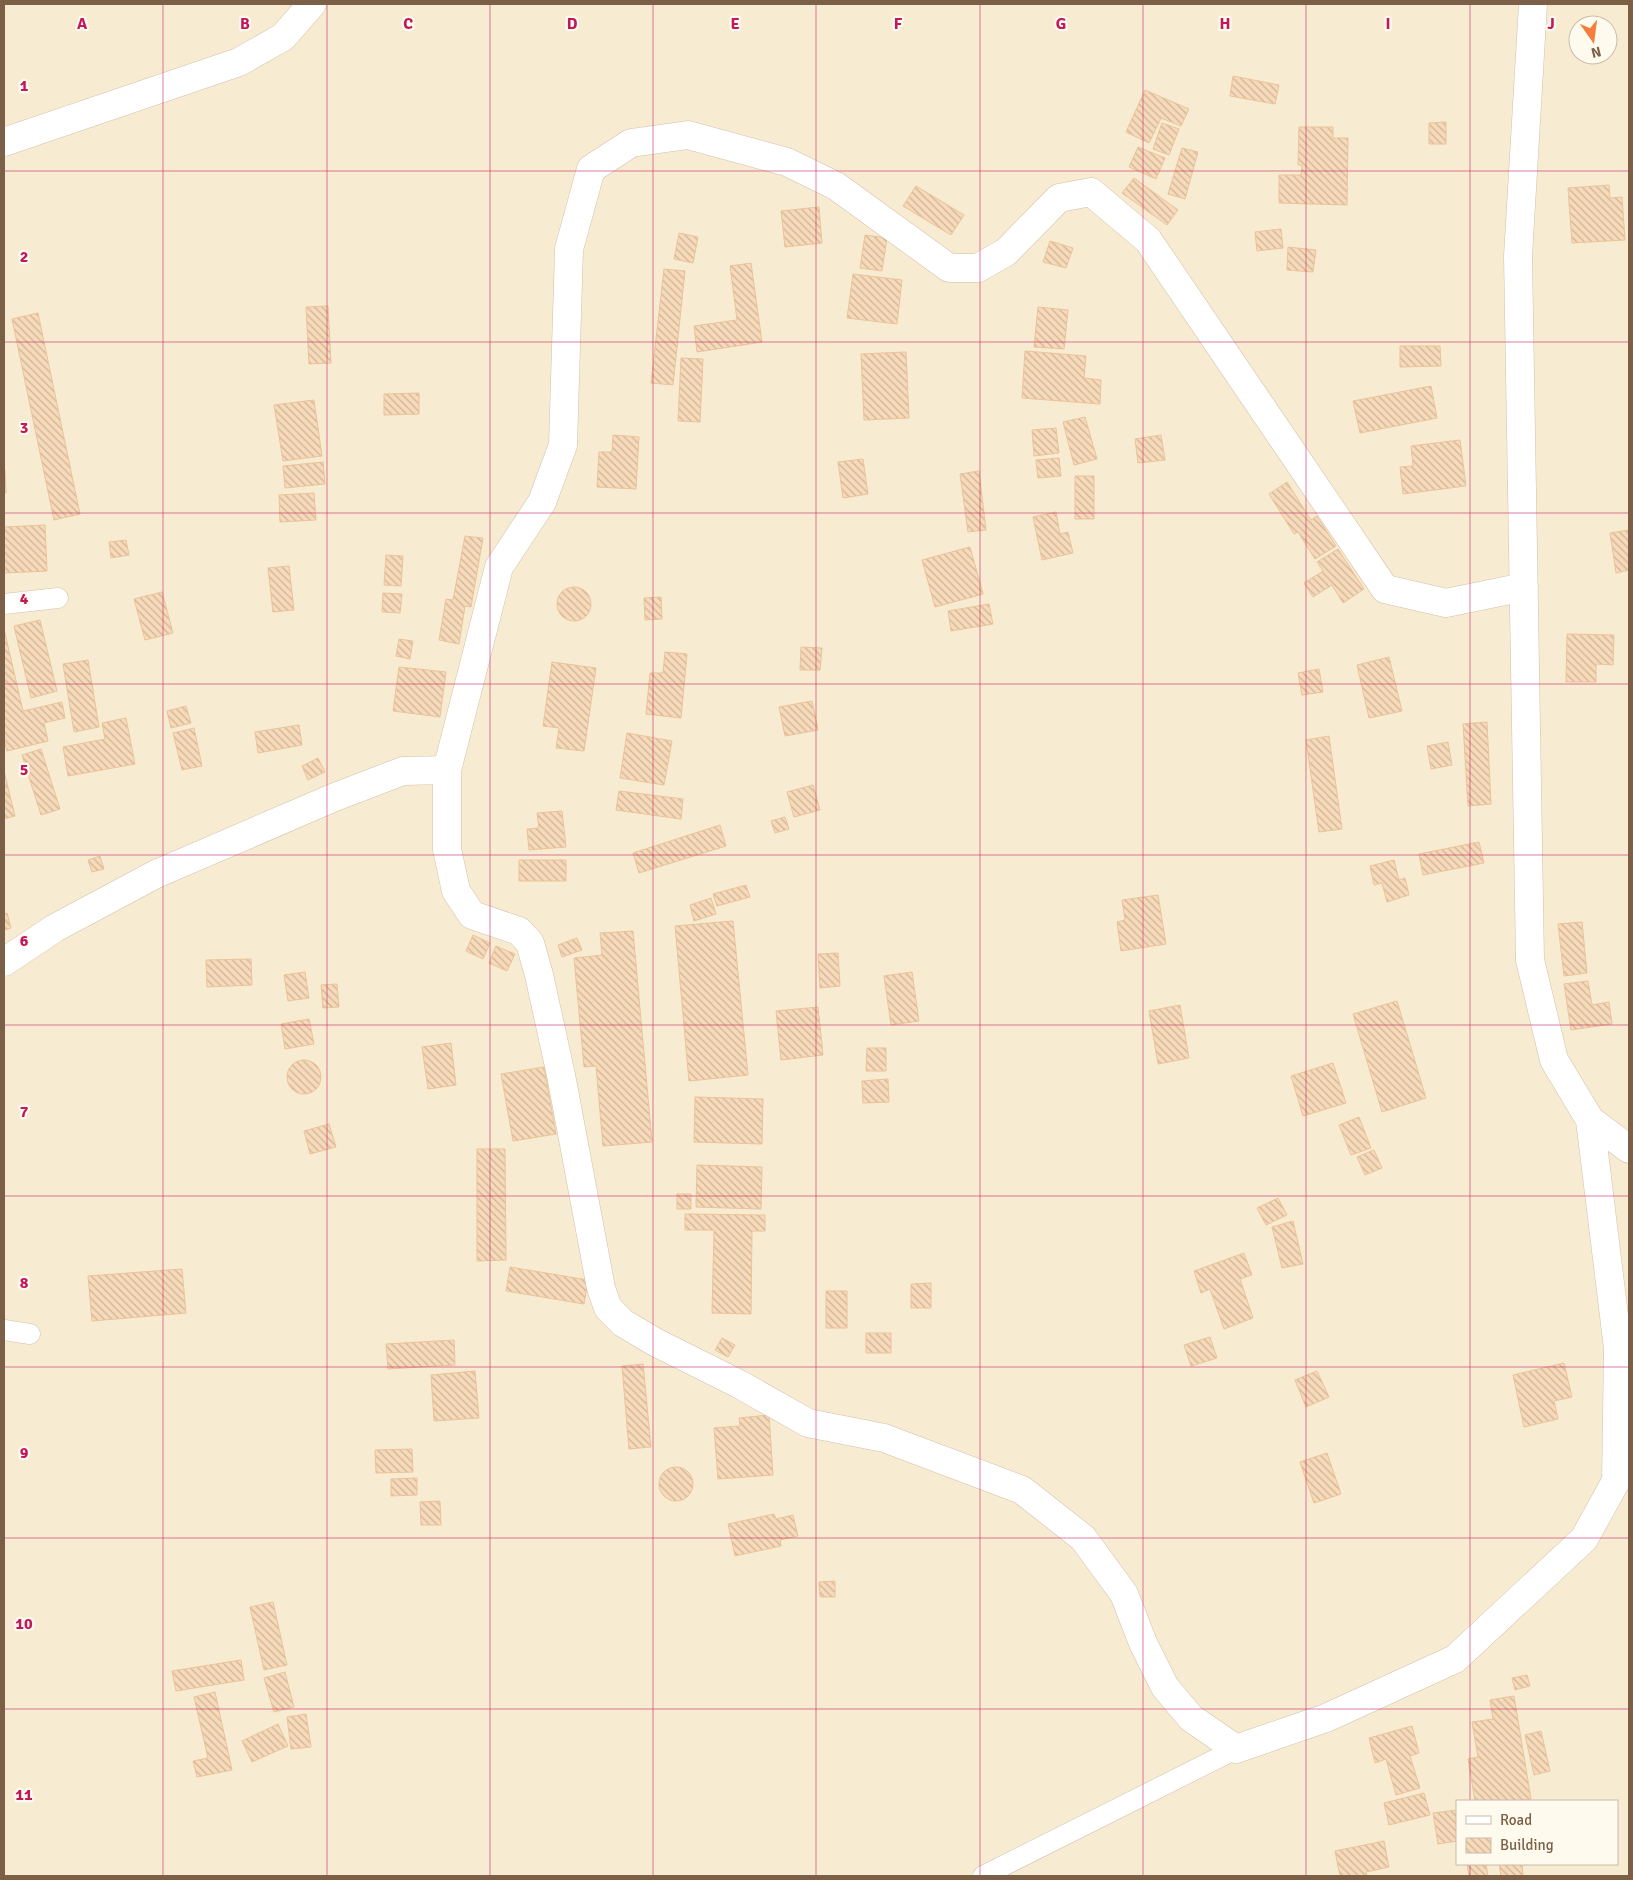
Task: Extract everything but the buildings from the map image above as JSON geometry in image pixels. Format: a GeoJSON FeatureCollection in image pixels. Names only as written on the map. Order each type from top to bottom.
{"type":"FeatureCollection","features":[{"type":"Feature","properties":{"kind":"street"},"geometry":{"type":"LineString","coordinates":[[4,142],[239,62],[283,37],[312,4]]}},
{"type":"Feature","properties":{"kind":"street"},"geometry":{"type":"LineString","coordinates":[[1533,4],[1518,256],[1530,960],[1554,1060],[1590,1120],[1629,1149]]}},
{"type":"Feature","properties":{"kind":"street"},"geometry":{"type":"LineString","coordinates":[[1524,586],[1446,603],[1385,588],[1148,240],[1091,192],[1059,198],[1006,252],[978,268],[949,268],[836,186],[787,162],[688,135],[631,143],[590,169],[569,250],[563,445],[542,502],[499,567],[447,770],[447,849],[456,891],[472,915],[519,931],[530,943],[542,984],[562,1075],[602,1288],[608,1308],[624,1323],[655,1342],[739,1384],[808,1423],[884,1438],[1022,1490],[1083,1538],[1124,1594],[1143,1642],[1165,1688],[1191,1718],[1236,1748],[1326,1718],[1455,1659],[1584,1539],[1616,1481],[1618,1357],[1590,1120]]}},
{"type":"Feature","properties":{"kind":"street"},"geometry":{"type":"LineString","coordinates":[[4,962],[55,928],[156,874],[334,797],[403,771],[447,770]]}},
{"type":"Feature","properties":{"kind":"lane"},"geometry":{"type":"LineString","coordinates":[[4,604],[58,598]]}},
{"type":"Feature","properties":{"kind":"lane"},"geometry":{"type":"LineString","coordinates":[[4,1330],[30,1334]]}},
{"type":"Feature","properties":{"kind":"lane"},"geometry":{"type":"LineString","coordinates":[[983,1876],[1236,1748]]}},
{"type":"Feature","properties":{"kind":"shaded area"},"geometry":{"type":"Polygon","coordinates":[[[4,4],[1629,4],[1629,1876],[4,1876],[4,4]]]}}]}
